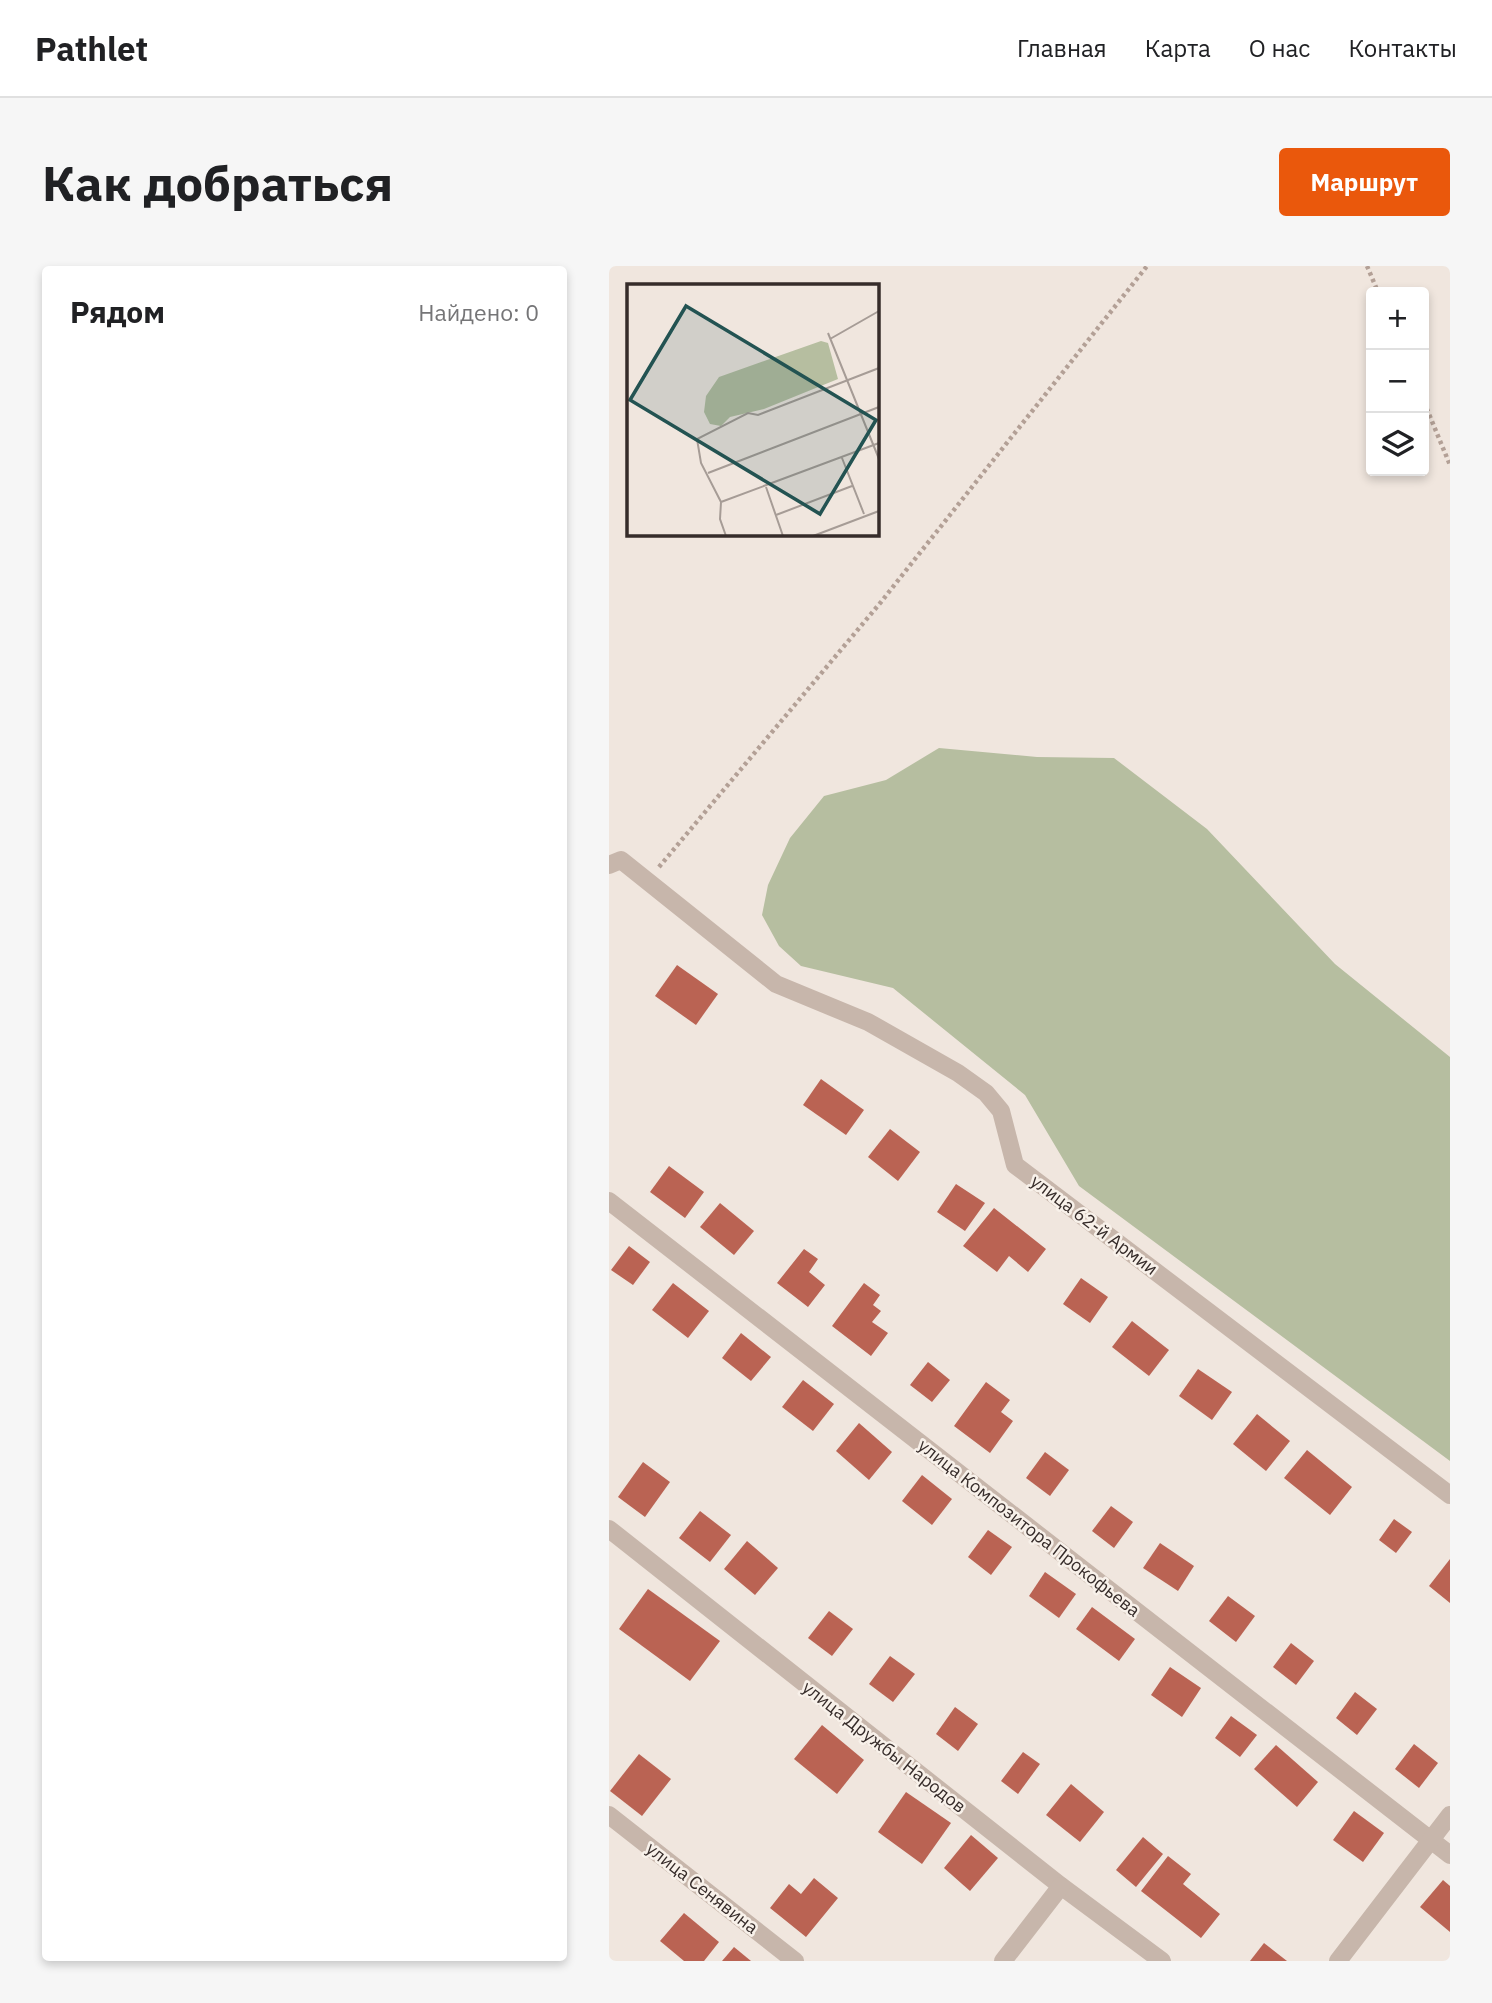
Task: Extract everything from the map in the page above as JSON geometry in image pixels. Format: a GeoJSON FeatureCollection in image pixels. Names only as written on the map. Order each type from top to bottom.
{"type":"FeatureCollection","features":[{"type":"Feature","properties":{"kind":"street","name":"улица 62-й Армии"},"geometry":{"type":"LineString","coordinates":[[615,863],[647,881],[776,984],[868,1022],[957,1073],[986,1093],[1001,1111],[1014,1165],[1450,1495]]}},
{"type":"Feature","properties":{"kind":"street","name":"улица Композитора Прокофьева"},"geometry":{"type":"LineString","coordinates":[[609,1201],[1450,1855]]}},
{"type":"Feature","properties":{"kind":"street","name":"улица Дружбы Народов"},"geometry":{"type":"LineString","coordinates":[[609,1529],[1061,1886],[1162,1961]]}},
{"type":"Feature","properties":{"kind":"street","name":"улица Сенявина"},"geometry":{"type":"LineString","coordinates":[[609,1815],[795,1961]]}},
{"type":"Feature","properties":{"kind":"street"},"geometry":{"type":"LineString","coordinates":[[1338,1961],[1450,1815]]}},
{"type":"Feature","properties":{"kind":"street"},"geometry":{"type":"LineString","coordinates":[[1003,1961],[1061,1886]]}},
{"type":"Feature","properties":{"kind":"path"},"geometry":{"type":"LineString","coordinates":[[647,881],[881,602],[1147,266]]}},
{"type":"Feature","properties":{"kind":"path"},"geometry":{"type":"LineString","coordinates":[[1367,266],[1376,287]]}},
{"type":"Feature","properties":{"kind":"path"},"geometry":{"type":"LineString","coordinates":[[1429,413],[1450,465]]}},
{"type":"Feature","properties":{"kind":"green space"},"geometry":{"type":"Polygon","coordinates":[[[939,748],[1037,757],[1114,758],[1207,829],[1335,964],[1450,1057],[1450,1461],[1079,1186],[1025,1095],[893,988],[801,966],[779,946],[762,915],[768,885],[790,838],[824,796],[886,780],[939,748]]]}},
{"type":"Feature","properties":{"kind":"building"},"geometry":{"type":"Polygon","coordinates":[[[677,965],[718,994],[696,1025],[655,996],[677,965]]]}},
{"type":"Feature","properties":{"kind":"building"},"geometry":{"type":"Polygon","coordinates":[[[821,1079],[864,1110],[846,1135],[803,1105],[821,1079]]]}},
{"type":"Feature","properties":{"kind":"building"},"geometry":{"type":"Polygon","coordinates":[[[890,1129],[920,1152],[898,1181],[868,1157],[890,1129]]]}},
{"type":"Feature","properties":{"kind":"building"},"geometry":{"type":"Polygon","coordinates":[[[669,1166],[704,1192],[685,1218],[650,1192],[669,1166]]]}},
{"type":"Feature","properties":{"kind":"building"},"geometry":{"type":"Polygon","coordinates":[[[956,1184],[985,1203],[965,1231],[937,1212],[956,1184]]]}},
{"type":"Feature","properties":{"kind":"building"},"geometry":{"type":"Polygon","coordinates":[[[720,1203],[754,1231],[734,1255],[700,1227],[720,1203]]]}},
{"type":"Feature","properties":{"kind":"building"},"geometry":{"type":"Polygon","coordinates":[[[994,1208],[1046,1249],[1028,1272],[1009,1256],[997,1272],[963,1246],[994,1208]]]}},
{"type":"Feature","properties":{"kind":"building"},"geometry":{"type":"Polygon","coordinates":[[[629,1246],[650,1262],[633,1285],[611,1270],[629,1246]]]}},
{"type":"Feature","properties":{"kind":"building"},"geometry":{"type":"Polygon","coordinates":[[[804,1249],[818,1259],[809,1272],[825,1285],[808,1307],[777,1283],[804,1249]]]}},
{"type":"Feature","properties":{"kind":"building"},"geometry":{"type":"Polygon","coordinates":[[[1081,1278],[1108,1297],[1090,1323],[1063,1304],[1081,1278]]]}},
{"type":"Feature","properties":{"kind":"building"},"geometry":{"type":"Polygon","coordinates":[[[673,1283],[709,1311],[688,1338],[652,1310],[673,1283]]]}},
{"type":"Feature","properties":{"kind":"building"},"geometry":{"type":"Polygon","coordinates":[[[864,1283],[880,1295],[873,1305],[881,1311],[872,1322],[888,1333],[871,1356],[832,1326],[864,1283]]]}},
{"type":"Feature","properties":{"kind":"building"},"geometry":{"type":"Polygon","coordinates":[[[1132,1321],[1169,1350],[1149,1376],[1112,1347],[1132,1321]]]}},
{"type":"Feature","properties":{"kind":"building"},"geometry":{"type":"Polygon","coordinates":[[[741,1333],[771,1357],[751,1381],[722,1358],[741,1333]]]}},
{"type":"Feature","properties":{"kind":"building"},"geometry":{"type":"Polygon","coordinates":[[[928,1362],[950,1380],[932,1402],[910,1385],[928,1362]]]}},
{"type":"Feature","properties":{"kind":"building"},"geometry":{"type":"Polygon","coordinates":[[[1198,1369],[1232,1392],[1212,1420],[1179,1396],[1198,1369]]]}},
{"type":"Feature","properties":{"kind":"building"},"geometry":{"type":"Polygon","coordinates":[[[803,1380],[834,1404],[813,1431],[782,1407],[803,1380]]]}},
{"type":"Feature","properties":{"kind":"building"},"geometry":{"type":"Polygon","coordinates":[[[986,1382],[1010,1400],[1001,1412],[1013,1421],[990,1453],[954,1426],[986,1382]]]}},
{"type":"Feature","properties":{"kind":"building"},"geometry":{"type":"Polygon","coordinates":[[[1257,1414],[1290,1441],[1266,1471],[1233,1444],[1257,1414]]]}},
{"type":"Feature","properties":{"kind":"building"},"geometry":{"type":"Polygon","coordinates":[[[859,1423],[892,1452],[869,1480],[836,1451],[859,1423]]]}},
{"type":"Feature","properties":{"kind":"building"},"geometry":{"type":"Polygon","coordinates":[[[1307,1450],[1352,1487],[1330,1515],[1284,1478],[1307,1450]]]}},
{"type":"Feature","properties":{"kind":"building"},"geometry":{"type":"Polygon","coordinates":[[[1045,1452],[1069,1470],[1050,1496],[1026,1478],[1045,1452]]]}},
{"type":"Feature","properties":{"kind":"building"},"geometry":{"type":"Polygon","coordinates":[[[643,1462],[670,1482],[645,1517],[618,1497],[643,1462]]]}},
{"type":"Feature","properties":{"kind":"building"},"geometry":{"type":"Polygon","coordinates":[[[922,1475],[952,1499],[932,1525],[902,1501],[922,1475]]]}},
{"type":"Feature","properties":{"kind":"building"},"geometry":{"type":"Polygon","coordinates":[[[1111,1506],[1133,1522],[1114,1548],[1092,1531],[1111,1506]]]}},
{"type":"Feature","properties":{"kind":"building"},"geometry":{"type":"Polygon","coordinates":[[[700,1511],[731,1535],[710,1562],[679,1538],[700,1511]]]}},
{"type":"Feature","properties":{"kind":"building"},"geometry":{"type":"Polygon","coordinates":[[[1394,1519],[1412,1532],[1396,1553],[1379,1540],[1394,1519]]]}},
{"type":"Feature","properties":{"kind":"building"},"geometry":{"type":"Polygon","coordinates":[[[988,1530],[1012,1547],[991,1575],[968,1557],[988,1530]]]}},
{"type":"Feature","properties":{"kind":"building"},"geometry":{"type":"Polygon","coordinates":[[[747,1541],[778,1568],[755,1595],[724,1569],[747,1541]]]}},
{"type":"Feature","properties":{"kind":"building"},"geometry":{"type":"Polygon","coordinates":[[[1160,1543],[1194,1566],[1178,1591],[1143,1568],[1160,1543]]]}},
{"type":"Feature","properties":{"kind":"building"},"geometry":{"type":"Polygon","coordinates":[[[1450,1559],[1450,1603],[1429,1586],[1450,1559]]]}},
{"type":"Feature","properties":{"kind":"building"},"geometry":{"type":"Polygon","coordinates":[[[1045,1572],[1076,1594],[1059,1618],[1029,1596],[1045,1572]]]}},
{"type":"Feature","properties":{"kind":"building"},"geometry":{"type":"Polygon","coordinates":[[[648,1589],[720,1641],[690,1681],[619,1629],[648,1589]]]}},
{"type":"Feature","properties":{"kind":"building"},"geometry":{"type":"Polygon","coordinates":[[[1228,1596],[1255,1616],[1236,1642],[1209,1621],[1228,1596]]]}},
{"type":"Feature","properties":{"kind":"building"},"geometry":{"type":"Polygon","coordinates":[[[1092,1607],[1135,1639],[1119,1661],[1076,1629],[1092,1607]]]}},
{"type":"Feature","properties":{"kind":"building"},"geometry":{"type":"Polygon","coordinates":[[[829,1611],[853,1629],[832,1656],[808,1638],[829,1611]]]}},
{"type":"Feature","properties":{"kind":"building"},"geometry":{"type":"Polygon","coordinates":[[[1291,1643],[1314,1661],[1296,1685],[1273,1667],[1291,1643]]]}},
{"type":"Feature","properties":{"kind":"building"},"geometry":{"type":"Polygon","coordinates":[[[890,1656],[915,1674],[893,1702],[869,1684],[890,1656]]]}},
{"type":"Feature","properties":{"kind":"building"},"geometry":{"type":"Polygon","coordinates":[[[1170,1667],[1201,1688],[1182,1717],[1151,1695],[1170,1667]]]}},
{"type":"Feature","properties":{"kind":"building"},"geometry":{"type":"Polygon","coordinates":[[[1355,1692],[1377,1709],[1357,1735],[1336,1718],[1355,1692]]]}},
{"type":"Feature","properties":{"kind":"building"},"geometry":{"type":"Polygon","coordinates":[[[955,1707],[978,1724],[958,1751],[936,1734],[955,1707]]]}},
{"type":"Feature","properties":{"kind":"building"},"geometry":{"type":"Polygon","coordinates":[[[1231,1716],[1257,1735],[1240,1757],[1215,1738],[1231,1716]]]}},
{"type":"Feature","properties":{"kind":"building"},"geometry":{"type":"Polygon","coordinates":[[[822,1725],[864,1760],[837,1794],[794,1759],[822,1725]]]}},
{"type":"Feature","properties":{"kind":"building"},"geometry":{"type":"Polygon","coordinates":[[[1414,1744],[1438,1763],[1419,1788],[1395,1769],[1414,1744]]]}},
{"type":"Feature","properties":{"kind":"building"},"geometry":{"type":"Polygon","coordinates":[[[1276,1745],[1318,1782],[1297,1807],[1254,1769],[1276,1745]]]}},
{"type":"Feature","properties":{"kind":"building"},"geometry":{"type":"Polygon","coordinates":[[[1023,1752],[1040,1764],[1018,1794],[1001,1781],[1023,1752]]]}},
{"type":"Feature","properties":{"kind":"building"},"geometry":{"type":"Polygon","coordinates":[[[639,1754],[671,1779],[642,1816],[610,1791],[639,1754]]]}},
{"type":"Feature","properties":{"kind":"building"},"geometry":{"type":"Polygon","coordinates":[[[1071,1784],[1104,1812],[1080,1842],[1046,1815],[1071,1784]]]}},
{"type":"Feature","properties":{"kind":"building"},"geometry":{"type":"Polygon","coordinates":[[[906,1792],[951,1823],[922,1864],[878,1832],[906,1792]]]}},
{"type":"Feature","properties":{"kind":"building"},"geometry":{"type":"Polygon","coordinates":[[[1354,1811],[1384,1833],[1363,1862],[1333,1840],[1354,1811]]]}},
{"type":"Feature","properties":{"kind":"building"},"geometry":{"type":"Polygon","coordinates":[[[971,1835],[998,1858],[970,1891],[944,1868],[971,1835]]]}},
{"type":"Feature","properties":{"kind":"building"},"geometry":{"type":"Polygon","coordinates":[[[1143,1837],[1163,1854],[1136,1887],[1116,1870],[1143,1837]]]}},
{"type":"Feature","properties":{"kind":"building"},"geometry":{"type":"Polygon","coordinates":[[[1168,1856],[1191,1874],[1183,1884],[1220,1914],[1201,1938],[1141,1891],[1168,1856]]]}},
{"type":"Feature","properties":{"kind":"building"},"geometry":{"type":"Polygon","coordinates":[[[814,1878],[838,1898],[806,1937],[770,1908],[789,1884],[801,1894],[814,1878]]]}},
{"type":"Feature","properties":{"kind":"building"},"geometry":{"type":"Polygon","coordinates":[[[1443,1880],[1450,1886],[1450,1932],[1420,1907],[1443,1880]]]}},
{"type":"Feature","properties":{"kind":"building"},"geometry":{"type":"Polygon","coordinates":[[[684,1913],[719,1942],[704,1961],[684,1961],[660,1941],[684,1913]]]}},
{"type":"Feature","properties":{"kind":"building"},"geometry":{"type":"Polygon","coordinates":[[[1264,1943],[1287,1961],[1250,1961],[1264,1943]]]}},
{"type":"Feature","properties":{"kind":"building"},"geometry":{"type":"Polygon","coordinates":[[[734,1947],[751,1961],[722,1961],[734,1947]]]}}]}
